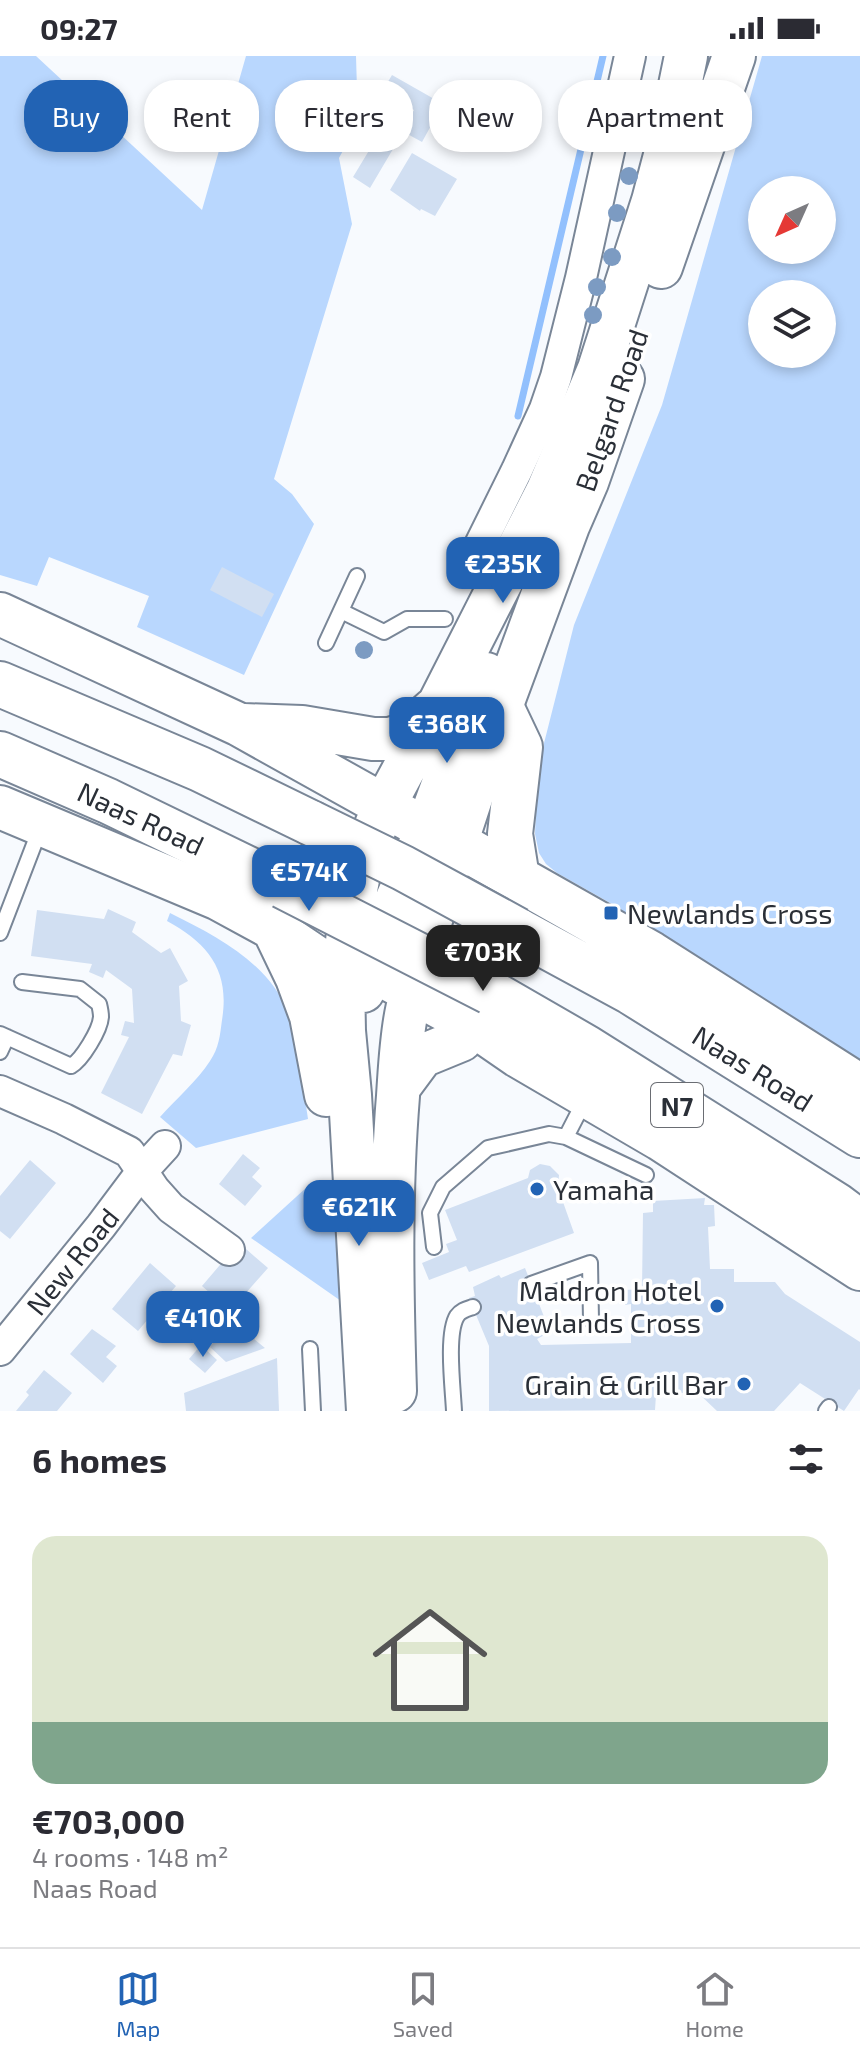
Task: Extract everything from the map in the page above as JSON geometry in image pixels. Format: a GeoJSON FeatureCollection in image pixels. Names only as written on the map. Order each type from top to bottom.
{"type":"FeatureCollection","features":[{"type":"Feature","properties":{"kind":"highway","name":"Naas Road"},"geometry":{"type":"LineString","coordinates":[[0,684],[200,769],[403,868],[631,992],[860,1135]]}},
{"type":"Feature","properties":{"kind":"highway"},"geometry":{"type":"LineString","coordinates":[[501,707],[520,747],[510,834],[517,878]]}},
{"type":"Feature","properties":{"kind":"highway","name":"Naas Road"},"geometry":{"type":"LineString","coordinates":[[0,754],[108,801],[490,992],[600,1056],[860,1223]]}},
{"type":"Feature","properties":{"kind":"highway"},"geometry":{"type":"LineString","coordinates":[[442,836],[651,954],[860,1087]]}},
{"type":"Feature","properties":{"kind":"main road","name":"Belgard Road"},"geometry":{"type":"LineString","coordinates":[[681,80],[686,56]]}},
{"type":"Feature","properties":{"kind":"main road","name":"Belgard Road"},"geometry":{"type":"LineString","coordinates":[[699,80],[706,56]]}},
{"type":"Feature","properties":{"kind":"main road","name":"Belgard Road"},"geometry":{"type":"LineString","coordinates":[[396,1411],[392,1200],[399,1087],[408,1002],[442,836],[501,707],[587,482],[734,56]]}},
{"type":"Feature","properties":{"kind":"main road","name":"Belgard Road"},"geometry":{"type":"LineString","coordinates":[[355,1212],[341,957],[359,874],[384,806],[548,490],[599,369],[666,152]]}},
{"type":"Feature","properties":{"kind":"main road"},"geometry":{"type":"LineString","coordinates":[[341,957],[373,948],[442,836],[472,705],[511,622],[568,526]]}},
{"type":"Feature","properties":{"kind":"main road"},"geometry":{"type":"LineString","coordinates":[[0,614],[238,724],[442,836]]}},
{"type":"Feature","properties":{"kind":"main road"},"geometry":{"type":"LineString","coordinates":[[238,724],[302,727],[390,739],[406,734],[440,702]]}},
{"type":"Feature","properties":{"kind":"main road","name":"Naas Road"},"geometry":{"type":"LineString","coordinates":[[0,807],[219,899],[274,929],[368,968],[408,1002]]}},
{"type":"Feature","properties":{"kind":"main road"},"geometry":{"type":"LineString","coordinates":[[274,929],[311,1016],[355,1212],[368,1411]]}},
{"type":"Feature","properties":{"kind":"main road"},"geometry":{"type":"LineString","coordinates":[[408,1002],[461,1040],[486,1052],[518,1056]]}},
{"type":"Feature","properties":{"kind":"main road"},"geometry":{"type":"LineString","coordinates":[[408,1002],[473,1025],[518,1056],[660,1139],[860,1269]]}},
{"type":"Feature","properties":{"kind":"main road"},"geometry":{"type":"LineString","coordinates":[[399,1087],[422,1056],[461,1040]]}},
{"type":"Feature","properties":{"kind":"street"},"geometry":{"type":"LineString","coordinates":[[473,559],[539,421],[556,377],[630,56]]}},
{"type":"Feature","properties":{"kind":"street"},"geometry":{"type":"LineString","coordinates":[[0,1091],[129,1152],[171,1208],[229,1250]]}},
{"type":"Feature","properties":{"kind":"street","name":"New Road"},"geometry":{"type":"LineString","coordinates":[[0,1350],[165,1146]]}},
{"type":"Feature","properties":{"kind":"lane"},"geometry":{"type":"LineString","coordinates":[[326,643],[357,576]]}},
{"type":"Feature","properties":{"kind":"lane"},"geometry":{"type":"LineString","coordinates":[[341,611],[384,632],[407,619],[445,619]]}},
{"type":"Feature","properties":{"kind":"lane"},"geometry":{"type":"LineString","coordinates":[[0,933],[41,825]]}},
{"type":"Feature","properties":{"kind":"lane"},"geometry":{"type":"LineString","coordinates":[[0,1052],[4,1036],[71,1066],[86,1052],[101,1019],[99,1004],[80,989],[22,982]]}},
{"type":"Feature","properties":{"kind":"lane"},"geometry":{"type":"LineString","coordinates":[[566,1137],[587,1096]]}},
{"type":"Feature","properties":{"kind":"lane"},"geometry":{"type":"LineString","coordinates":[[434,1247],[430,1213],[443,1187],[488,1148],[549,1134],[566,1137],[646,1175]]}},
{"type":"Feature","properties":{"kind":"lane"},"geometry":{"type":"LineString","coordinates":[[531,1284],[590,1263],[591,1320]]}},
{"type":"Feature","properties":{"kind":"lane"},"geometry":{"type":"LineString","coordinates":[[454,1411],[455,1319],[460,1312],[473,1307]]}},
{"type":"Feature","properties":{"kind":"lane"},"geometry":{"type":"LineString","coordinates":[[310,1349],[313,1411]]}},
{"type":"Feature","properties":{"kind":"shaded area"},"geometry":{"type":"Polygon","coordinates":[[[0,56],[36,56],[62,80],[24,80],[24,152],[128,152],[128,141],[202,210],[219,152],[259,152],[259,80],[239,80],[246,56],[356,56],[357,80],[275,80],[275,152],[342,152],[339,158],[352,224],[274,479],[292,494],[314,524],[244,675],[137,627],[149,596],[49,557],[37,586],[0,575],[0,56]]]}},
{"type":"Feature","properties":{"kind":"shaded area"},"geometry":{"type":"Polygon","coordinates":[[[762,56],[860,56],[860,1064],[648,934],[619,908],[546,864],[539,853],[535,834],[537,783],[541,755],[574,625],[662,405],[734,152],[752,152],[752,91],[762,56]]]}},
{"type":"Feature","properties":{"kind":"shaded area"},"geometry":{"type":"Polygon","coordinates":[[[170,913],[232,947],[266,976],[279,994],[290,1015],[297,1039],[308,1119],[196,1148],[160,1117],[199,1076],[213,1056],[220,1036],[224,1003],[223,987],[213,961],[194,939],[167,921],[170,913]]]}},
{"type":"Feature","properties":{"kind":"shaded area"},"geometry":{"type":"Polygon","coordinates":[[[326,1186],[334,1220],[341,1301],[251,1238],[307,1187],[326,1186]]]}},
{"type":"Feature","properties":{"kind":"building"},"geometry":{"type":"Polygon","coordinates":[[[413,87],[429,96],[429,129],[422,142],[413,137],[413,87]]]}},
{"type":"Feature","properties":{"kind":"building"},"geometry":{"type":"Polygon","coordinates":[[[368,152],[391,152],[370,188],[353,177],[368,152]]]}},
{"type":"Feature","properties":{"kind":"building"},"geometry":{"type":"Polygon","coordinates":[[[412,153],[457,179],[435,216],[420,211],[390,190],[412,153]]]}},
{"type":"Feature","properties":{"kind":"building"},"geometry":{"type":"Polygon","coordinates":[[[222,567],[274,594],[262,617],[210,590],[222,567]]]}},
{"type":"Feature","properties":{"kind":"building"},"geometry":{"type":"Polygon","coordinates":[[[108,909],[136,922],[132,932],[161,953],[170,948],[188,981],[179,986],[181,1021],[191,1025],[182,1056],[173,1054],[142,1114],[101,1093],[129,1037],[121,1035],[125,1021],[134,1023],[132,989],[106,970],[103,978],[89,972],[92,964],[31,956],[37,910],[104,919],[108,909]]]}},
{"type":"Feature","properties":{"kind":"building"},"geometry":{"type":"Polygon","coordinates":[[[243,1154],[260,1168],[252,1177],[262,1186],[245,1206],[219,1184],[243,1154]]]}},
{"type":"Feature","properties":{"kind":"building"},"geometry":{"type":"Polygon","coordinates":[[[30,1160],[56,1183],[10,1239],[0,1231],[0,1196],[30,1160]]]}},
{"type":"Feature","properties":{"kind":"building"},"geometry":{"type":"Polygon","coordinates":[[[540,1164],[550,1166],[559,1175],[558,1188],[574,1233],[469,1272],[466,1266],[429,1280],[422,1263],[449,1252],[446,1244],[457,1240],[445,1210],[528,1178],[530,1170],[540,1164]]]}},
{"type":"Feature","properties":{"kind":"building","name":"Maldron Hotel Newlands Cross"},"geometry":{"type":"Polygon","coordinates":[[[705,1198],[704,1205],[714,1205],[715,1226],[708,1227],[710,1269],[734,1269],[734,1282],[775,1282],[785,1294],[860,1342],[860,1390],[844,1411],[800,1383],[774,1411],[717,1411],[697,1392],[656,1395],[655,1410],[489,1411],[489,1346],[469,1298],[475,1296],[473,1287],[525,1268],[550,1332],[537,1339],[541,1345],[631,1343],[631,1304],[625,1305],[625,1290],[642,1289],[643,1213],[653,1212],[653,1201],[705,1198]]]}},
{"type":"Feature","properties":{"kind":"building"},"geometry":{"type":"Polygon","coordinates":[[[246,1249],[268,1268],[230,1311],[202,1286],[225,1259],[232,1265],[246,1249]]]}},
{"type":"Feature","properties":{"kind":"building"},"geometry":{"type":"Polygon","coordinates":[[[150,1263],[176,1286],[138,1331],[112,1309],[150,1263]]]}},
{"type":"Feature","properties":{"kind":"building"},"geometry":{"type":"Polygon","coordinates":[[[230,1319],[265,1348],[226,1362],[210,1347],[230,1319]]]}},
{"type":"Feature","properties":{"kind":"building"},"geometry":{"type":"Polygon","coordinates":[[[92,1329],[116,1346],[106,1357],[117,1366],[103,1383],[70,1354],[92,1329]]]}},
{"type":"Feature","properties":{"kind":"building"},"geometry":{"type":"Polygon","coordinates":[[[201,1345],[217,1360],[205,1373],[189,1359],[201,1345]]]}},
{"type":"Feature","properties":{"kind":"building"},"geometry":{"type":"Polygon","coordinates":[[[277,1358],[279,1411],[186,1411],[184,1393],[277,1358]]]}},
{"type":"Feature","properties":{"kind":"building"},"geometry":{"type":"Polygon","coordinates":[[[44,1370],[72,1393],[57,1411],[16,1411],[29,1395],[26,1392],[44,1370]]]}},
{"type":"Feature","properties":{"kind":"waterway"},"geometry":{"type":"LineString","coordinates":[[518,416],[603,56]]}},
{"type":"Feature","properties":{"kind":"place","name":"Newlands Cross"},"geometry":{"type":"Point","coordinates":[611,913]}},
{"type":"Feature","properties":{"kind":"place","name":"Yamaha"},"geometry":{"type":"Point","coordinates":[537,1189]}},
{"type":"Feature","properties":{"kind":"place","name":"Maldron Hotel Newlands Cross"},"geometry":{"type":"Point","coordinates":[717,1306]}},
{"type":"Feature","properties":{"kind":"place","name":"Grain & Grill Bar"},"geometry":{"type":"Point","coordinates":[744,1384]}}]}
